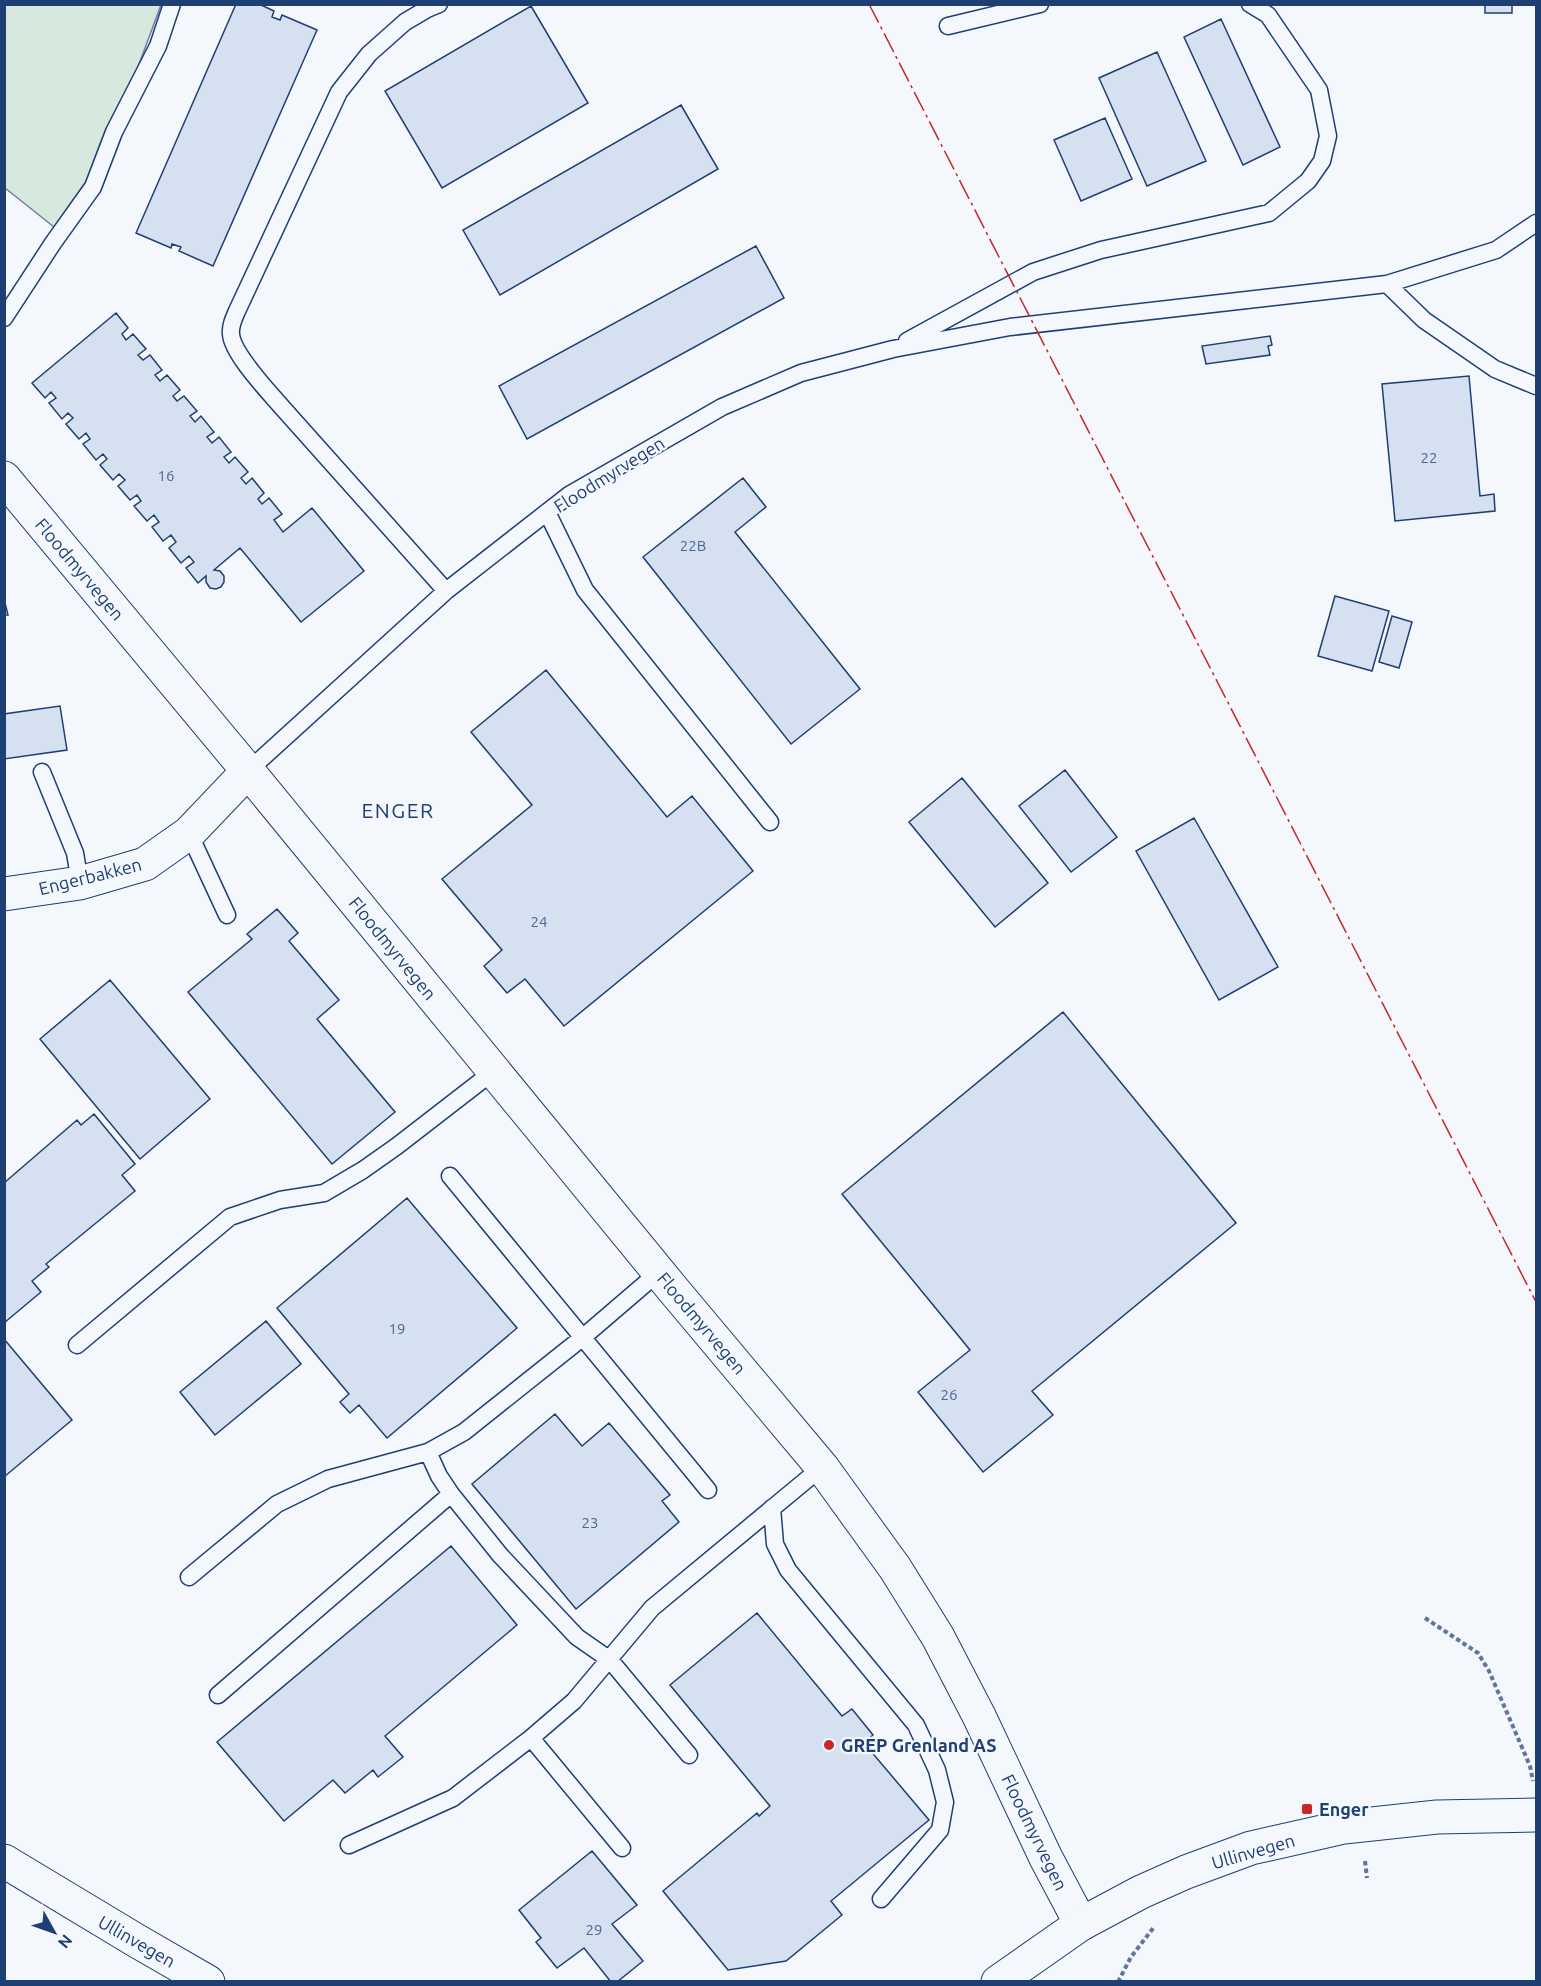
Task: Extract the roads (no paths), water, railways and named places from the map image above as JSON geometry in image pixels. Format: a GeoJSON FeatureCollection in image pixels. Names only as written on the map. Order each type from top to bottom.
{"type":"FeatureCollection","features":[{"type":"Feature","properties":{"kind":"street","name":"Floodmyrvegen"},"geometry":{"type":"LineString","coordinates":[[4,478],[822,1467],[895,1568],[938,1637],[980,1716],[1046,1858],[1081,1924]]}},
{"type":"Feature","properties":{"kind":"street","name":"Engerbakken"},"geometry":{"type":"LineString","coordinates":[[4,894],[80,883],[145,864],[189,833],[248,771]]}},
{"type":"Feature","properties":{"kind":"street","name":"Ullinvegen"},"geometry":{"type":"LineString","coordinates":[[998,1982],[1081,1924],[1141,1892],[1186,1872],[1251,1848],[1344,1827],[1437,1817],[1536,1815]]}},
{"type":"Feature","properties":{"kind":"street","name":"Ullinvegen"},"geometry":{"type":"LineString","coordinates":[[4,1861],[208,1982]]}},
{"type":"Feature","properties":{"kind":"lane"},"geometry":{"type":"LineString","coordinates":[[4,318],[93,186],[114,132],[158,46],[172,4]]}},
{"type":"Feature","properties":{"kind":"lane"},"geometry":{"type":"LineString","coordinates":[[439,4],[405,22],[369,54],[339,92],[237,311],[231,327],[231,336],[234,346],[253,373],[446,591]]}},
{"type":"Feature","properties":{"kind":"lane"},"geometry":{"type":"LineString","coordinates":[[948,26],[1040,4]]}},
{"type":"Feature","properties":{"kind":"lane"},"geometry":{"type":"LineString","coordinates":[[893,349],[1034,272],[1101,250],[1269,213],[1308,181],[1322,161],[1328,136],[1319,90],[1269,15],[1250,4]]}},
{"type":"Feature","properties":{"kind":"lane","name":"Floodmyrvegen"},"geometry":{"type":"LineString","coordinates":[[248,771],[446,591],[569,495],[722,407],[801,373],[893,349],[1010,327],[1387,284],[1496,250],[1536,224]]}},
{"type":"Feature","properties":{"kind":"lane"},"geometry":{"type":"LineString","coordinates":[[1387,284],[1424,321],[1495,369],[1536,386]]}},
{"type":"Feature","properties":{"kind":"lane"},"geometry":{"type":"LineString","coordinates":[[547,512],[585,590],[770,822]]}},
{"type":"Feature","properties":{"kind":"lane"},"geometry":{"type":"LineString","coordinates":[[42,772],[75,853],[80,883]]}},
{"type":"Feature","properties":{"kind":"lane"},"geometry":{"type":"LineString","coordinates":[[189,833],[226,915]]}},
{"type":"Feature","properties":{"kind":"lane"},"geometry":{"type":"LineString","coordinates":[[77,1345],[230,1217],[280,1200],[324,1193],[397,1146],[494,1071]]}},
{"type":"Feature","properties":{"kind":"lane"},"geometry":{"type":"LineString","coordinates":[[450,1176],[708,1490]]}},
{"type":"Feature","properties":{"kind":"lane"},"geometry":{"type":"LineString","coordinates":[[189,1577],[277,1504],[328,1479],[428,1452],[464,1432],[582,1338],[659,1272]]}},
{"type":"Feature","properties":{"kind":"lane"},"geometry":{"type":"LineString","coordinates":[[428,1452],[439,1476],[451,1494],[500,1555],[577,1637],[610,1660],[689,1755]]}},
{"type":"Feature","properties":{"kind":"lane"},"geometry":{"type":"LineString","coordinates":[[349,1845],[453,1798],[531,1738],[574,1701],[652,1608],[822,1467]]}},
{"type":"Feature","properties":{"kind":"lane"},"geometry":{"type":"LineString","coordinates":[[218,1695],[451,1494]]}},
{"type":"Feature","properties":{"kind":"lane"},"geometry":{"type":"LineString","coordinates":[[772,1508],[775,1544],[788,1570],[916,1725],[937,1770],[945,1802],[940,1830],[881,1899]]}},
{"type":"Feature","properties":{"kind":"lane"},"geometry":{"type":"LineString","coordinates":[[531,1738],[622,1848]]}},
{"type":"Feature","properties":{"kind":"place","name":"GREP Grenland AS"},"geometry":{"type":"Point","coordinates":[829,1745]}},
{"type":"Feature","properties":{"kind":"place","name":"Enger"},"geometry":{"type":"Point","coordinates":[1307,1809]}},
{"type":"Feature","properties":{"kind":"district","name":"ENGER"},"geometry":{"type":"Point","coordinates":[398,810]}}]}
